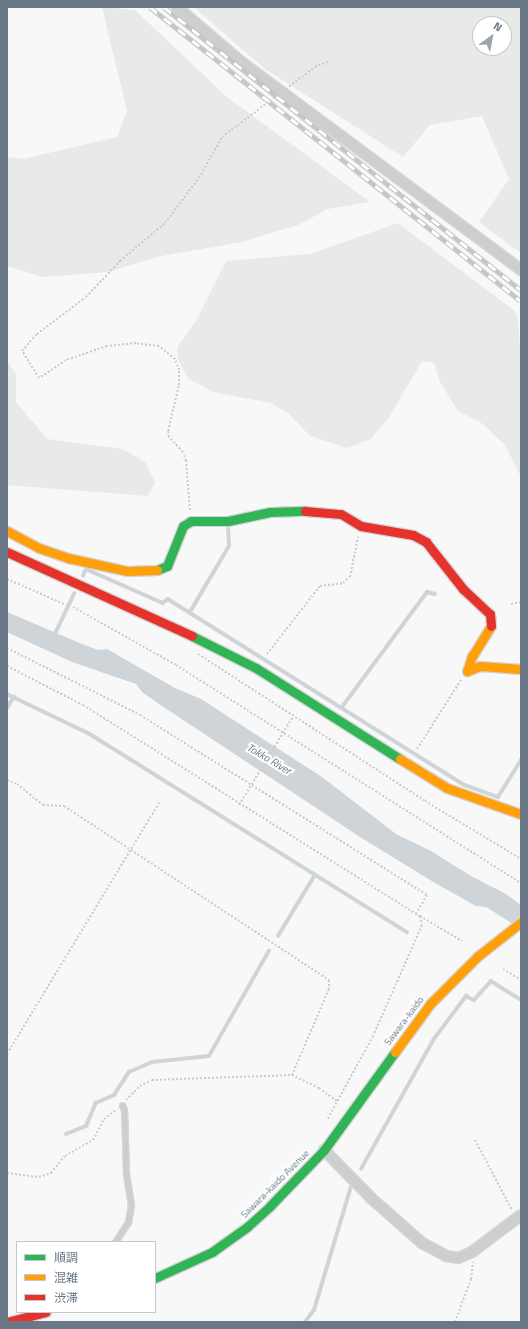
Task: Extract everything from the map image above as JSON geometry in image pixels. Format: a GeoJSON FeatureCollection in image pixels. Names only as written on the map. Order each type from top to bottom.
{"type":"FeatureCollection","features":[{"type":"Feature","properties":{"kind":"main road"},"geometry":{"type":"LineString","coordinates":[[7,531],[39,548],[68,558],[127,571],[154,571],[167,566],[183,526],[191,522],[228,521],[270,512],[326,511],[341,514],[361,526],[413,535],[426,542],[464,589],[490,614],[492,624],[472,656],[467,671]]}},
{"type":"Feature","properties":{"kind":"main road"},"geometry":{"type":"LineString","coordinates":[[7,552],[217,648],[256,668],[447,788],[521,814]]}},
{"type":"Feature","properties":{"kind":"main road"},"geometry":{"type":"LineString","coordinates":[[467,671],[480,666],[521,669]]}},
{"type":"Feature","properties":{"kind":"main road","name":"Sawara-kaido"},"geometry":{"type":"LineString","coordinates":[[324,1150],[430,1004],[484,951],[521,922]]}},
{"type":"Feature","properties":{"kind":"main road","name":"Sawara-kaido Avenue"},"geometry":{"type":"LineString","coordinates":[[156,1278],[212,1252],[247,1227],[324,1150]]}},
{"type":"Feature","properties":{"kind":"main road"},"geometry":{"type":"LineString","coordinates":[[7,1322],[39,1313]]}},
{"type":"Feature","properties":{"kind":"street"},"geometry":{"type":"LineString","coordinates":[[176,7],[240,61],[521,270]]}},
{"type":"Feature","properties":{"kind":"street"},"geometry":{"type":"LineString","coordinates":[[324,1150],[371,1198],[435,1252],[458,1258],[472,1252],[519,1217]]}},
{"type":"Feature","properties":{"kind":"lane"},"geometry":{"type":"LineString","coordinates":[[116,1241],[128,1222],[131,1205],[126,1172],[124,1110],[122,1105]]}},
{"type":"Feature","properties":{"kind":"path"},"geometry":{"type":"LineString","coordinates":[[191,522],[186,461],[183,452],[169,437],[168,431],[179,386],[179,370],[175,359],[159,346],[136,343],[107,346],[66,360],[39,378],[22,351],[37,334],[86,297],[120,261],[165,223],[199,178],[222,137],[315,67],[330,61]]}},
{"type":"Feature","properties":{"kind":"path"},"geometry":{"type":"LineString","coordinates":[[267,654],[320,586],[343,583],[350,578],[361,526]]}},
{"type":"Feature","properties":{"kind":"path"},"geometry":{"type":"LineString","coordinates":[[7,579],[64,604]]}},
{"type":"Feature","properties":{"kind":"path"},"geometry":{"type":"LineString","coordinates":[[511,604],[521,602]]}},
{"type":"Feature","properties":{"kind":"path"},"geometry":{"type":"LineString","coordinates":[[73,607],[176,665],[521,883]]}},
{"type":"Feature","properties":{"kind":"path"},"geometry":{"type":"LineString","coordinates":[[7,648],[140,715],[426,895],[416,913]]}},
{"type":"Feature","properties":{"kind":"path"},"geometry":{"type":"LineString","coordinates":[[191,650],[521,859]]}},
{"type":"Feature","properties":{"kind":"path"},"geometry":{"type":"LineString","coordinates":[[7,666],[83,705],[239,805],[462,941]]}},
{"type":"Feature","properties":{"kind":"path"},"geometry":{"type":"LineString","coordinates":[[417,749],[467,671]]}},
{"type":"Feature","properties":{"kind":"path"},"geometry":{"type":"LineString","coordinates":[[239,805],[294,715]]}},
{"type":"Feature","properties":{"kind":"path"},"geometry":{"type":"LineString","coordinates":[[7,780],[17,784],[43,805],[64,806],[329,980],[329,989],[292,1075]]}},
{"type":"Feature","properties":{"kind":"path"},"geometry":{"type":"LineString","coordinates":[[7,1054],[132,850],[160,801]]}},
{"type":"Feature","properties":{"kind":"path"},"geometry":{"type":"LineString","coordinates":[[324,1127],[373,1036],[412,950],[422,924],[420,916]]}},
{"type":"Feature","properties":{"kind":"path"},"geometry":{"type":"LineString","coordinates":[[503,969],[521,980]]}},
{"type":"Feature","properties":{"kind":"path"},"geometry":{"type":"LineString","coordinates":[[7,1173],[39,1177],[51,1173],[65,1156],[92,1140],[104,1119],[122,1105],[140,1086],[152,1080],[292,1075],[319,1088],[337,1101]]}},
{"type":"Feature","properties":{"kind":"path"},"geometry":{"type":"LineString","coordinates":[[475,1140],[519,1217]]}},
{"type":"Feature","properties":{"kind":"path"},"geometry":{"type":"LineString","coordinates":[[455,1322],[471,1279],[472,1252]]}},
{"type":"Feature","properties":{"kind":"shaded area"},"geometry":{"type":"Polygon","coordinates":[[[102,7],[135,10],[227,97],[370,202],[328,209],[298,225],[242,242],[156,257],[109,272],[43,277],[7,266],[7,157],[23,159],[117,137],[127,111],[102,7]]]}},
{"type":"Feature","properties":{"kind":"shaded area"},"geometry":{"type":"Polygon","coordinates":[[[194,7],[521,7],[521,253],[479,222],[509,179],[482,116],[430,125],[403,157],[265,69],[194,7]]]}},
{"type":"Feature","properties":{"kind":"shaded area"},"geometry":{"type":"Polygon","coordinates":[[[398,223],[515,311],[518,320],[521,362],[521,477],[505,445],[483,424],[458,411],[440,382],[434,363],[422,361],[388,419],[371,439],[347,448],[310,436],[289,414],[271,403],[213,392],[189,379],[179,362],[177,348],[197,319],[226,261],[310,254],[398,223]]]}},
{"type":"Feature","properties":{"kind":"shaded area"},"geometry":{"type":"Polygon","coordinates":[[[7,362],[16,373],[16,402],[47,439],[123,449],[146,463],[155,483],[148,496],[7,485],[7,362]]]}},
{"type":"Feature","properties":{"kind":"water","name":"Tokko River"},"geometry":{"type":"Polygon","coordinates":[[[7,612],[98,650],[107,649],[175,688],[201,699],[322,777],[396,834],[431,851],[471,876],[506,894],[521,905],[521,929],[486,907],[476,906],[435,883],[360,837],[162,706],[142,692],[136,684],[72,662],[7,632],[7,612]]]}},
{"type":"Feature","properties":{"kind":"waterway"},"geometry":{"type":"LineString","coordinates":[[190,612],[229,546],[228,525]]}},
{"type":"Feature","properties":{"kind":"waterway"},"geometry":{"type":"LineString","coordinates":[[83,576],[86,569],[163,603],[168,599],[465,785],[498,797],[521,760]]}},
{"type":"Feature","properties":{"kind":"waterway"},"geometry":{"type":"LineString","coordinates":[[342,707],[427,592],[435,594]]}},
{"type":"Feature","properties":{"kind":"waterway"},"geometry":{"type":"LineString","coordinates":[[54,636],[74,594]]}},
{"type":"Feature","properties":{"kind":"waterway"},"geometry":{"type":"LineString","coordinates":[[7,694],[90,734],[407,932]]}},
{"type":"Feature","properties":{"kind":"waterway"},"geometry":{"type":"LineString","coordinates":[[7,708],[14,697]]}},
{"type":"Feature","properties":{"kind":"waterway"},"geometry":{"type":"LineString","coordinates":[[278,936],[315,875]]}},
{"type":"Feature","properties":{"kind":"waterway"},"geometry":{"type":"LineString","coordinates":[[66,1134],[86,1126],[96,1103],[114,1095],[129,1072],[152,1062],[209,1056],[269,951]]}},
{"type":"Feature","properties":{"kind":"waterway"},"geometry":{"type":"LineString","coordinates":[[361,1169],[434,1039],[466,996],[474,1000],[491,981],[521,1000]]}},
{"type":"Feature","properties":{"kind":"waterway"},"geometry":{"type":"LineString","coordinates":[[305,1322],[314,1310],[351,1187]]}},
{"type":"Feature","properties":{"kind":"railway"},"geometry":{"type":"LineString","coordinates":[[150,7],[521,301]]}},
{"type":"Feature","properties":{"kind":"railway"},"geometry":{"type":"LineString","coordinates":[[164,7],[521,290]]}},
{"type":"Feature","properties":{"kind":"traffic: fast"},"geometry":{"type":"LineString","coordinates":[[157,570],[167,566],[183,526],[191,521],[228,521],[270,512],[305,511]]}},
{"type":"Feature","properties":{"kind":"traffic: fast"},"geometry":{"type":"LineString","coordinates":[[192,636],[256,668],[400,759]]}},
{"type":"Feature","properties":{"kind":"traffic: fast"},"geometry":{"type":"LineString","coordinates":[[156,1278],[212,1252],[247,1227],[270,1206],[324,1150],[395,1052]]}},
{"type":"Feature","properties":{"kind":"traffic: slow"},"geometry":{"type":"LineString","coordinates":[[7,531],[39,548],[68,558],[127,571],[157,570]]}},
{"type":"Feature","properties":{"kind":"traffic: slow"},"geometry":{"type":"LineString","coordinates":[[491,626],[472,656],[467,671],[480,666],[521,669]]}},
{"type":"Feature","properties":{"kind":"traffic: slow"},"geometry":{"type":"LineString","coordinates":[[400,759],[447,788],[521,814]]}},
{"type":"Feature","properties":{"kind":"traffic: slow"},"geometry":{"type":"LineString","coordinates":[[395,1052],[430,1004],[478,956],[521,922]]}},
{"type":"Feature","properties":{"kind":"traffic: jam"},"geometry":{"type":"LineString","coordinates":[[305,511],[341,514],[361,526],[413,535],[426,542],[463,589],[490,614],[491,626]]}},
{"type":"Feature","properties":{"kind":"traffic: jam"},"geometry":{"type":"LineString","coordinates":[[7,552],[192,636]]}},
{"type":"Feature","properties":{"kind":"traffic: jam"},"geometry":{"type":"LineString","coordinates":[[7,1322],[42,1313]]}}]}
